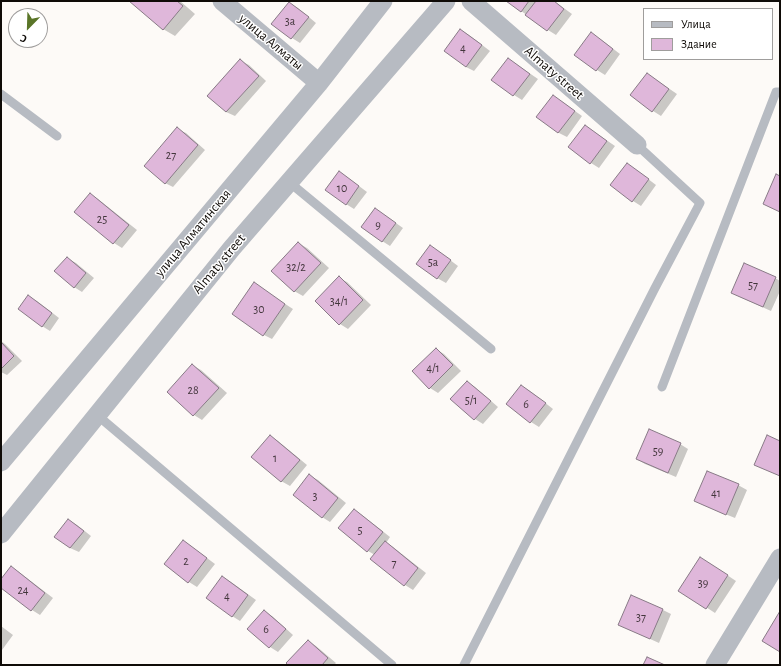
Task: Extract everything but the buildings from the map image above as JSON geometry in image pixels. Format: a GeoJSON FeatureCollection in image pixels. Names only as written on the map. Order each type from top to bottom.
{"type":"FeatureCollection","features":[{"type":"Feature","properties":{"kind":"street","name":"улица Алматы"},"geometry":{"type":"LineString","coordinates":[[222,1],[319,83]]}},
{"type":"Feature","properties":{"kind":"street","name":"улица Алматинская"},"geometry":{"type":"LineString","coordinates":[[1,462],[319,83],[383,1]]}},
{"type":"Feature","properties":{"kind":"street","name":"Almaty street"},"geometry":{"type":"LineString","coordinates":[[1,534],[232,248],[446,1]]}},
{"type":"Feature","properties":{"kind":"street","name":"Almaty street"},"geometry":{"type":"LineString","coordinates":[[472,1],[637,145]]}},
{"type":"Feature","properties":{"kind":"street"},"geometry":{"type":"LineString","coordinates":[[715,665],[780,558]]}},
{"type":"Feature","properties":{"kind":"lane"},"geometry":{"type":"LineString","coordinates":[[662,388],[776,92],[780,92]]}},
{"type":"Feature","properties":{"kind":"lane"},"geometry":{"type":"LineString","coordinates":[[1,94],[57,136]]}},
{"type":"Feature","properties":{"kind":"lane"},"geometry":{"type":"LineString","coordinates":[[464,665],[655,288],[700,203],[637,145]]}},
{"type":"Feature","properties":{"kind":"lane"},"geometry":{"type":"LineString","coordinates":[[289,182],[491,349]]}},
{"type":"Feature","properties":{"kind":"lane"},"geometry":{"type":"LineString","coordinates":[[97,415],[392,665]]}}]}
